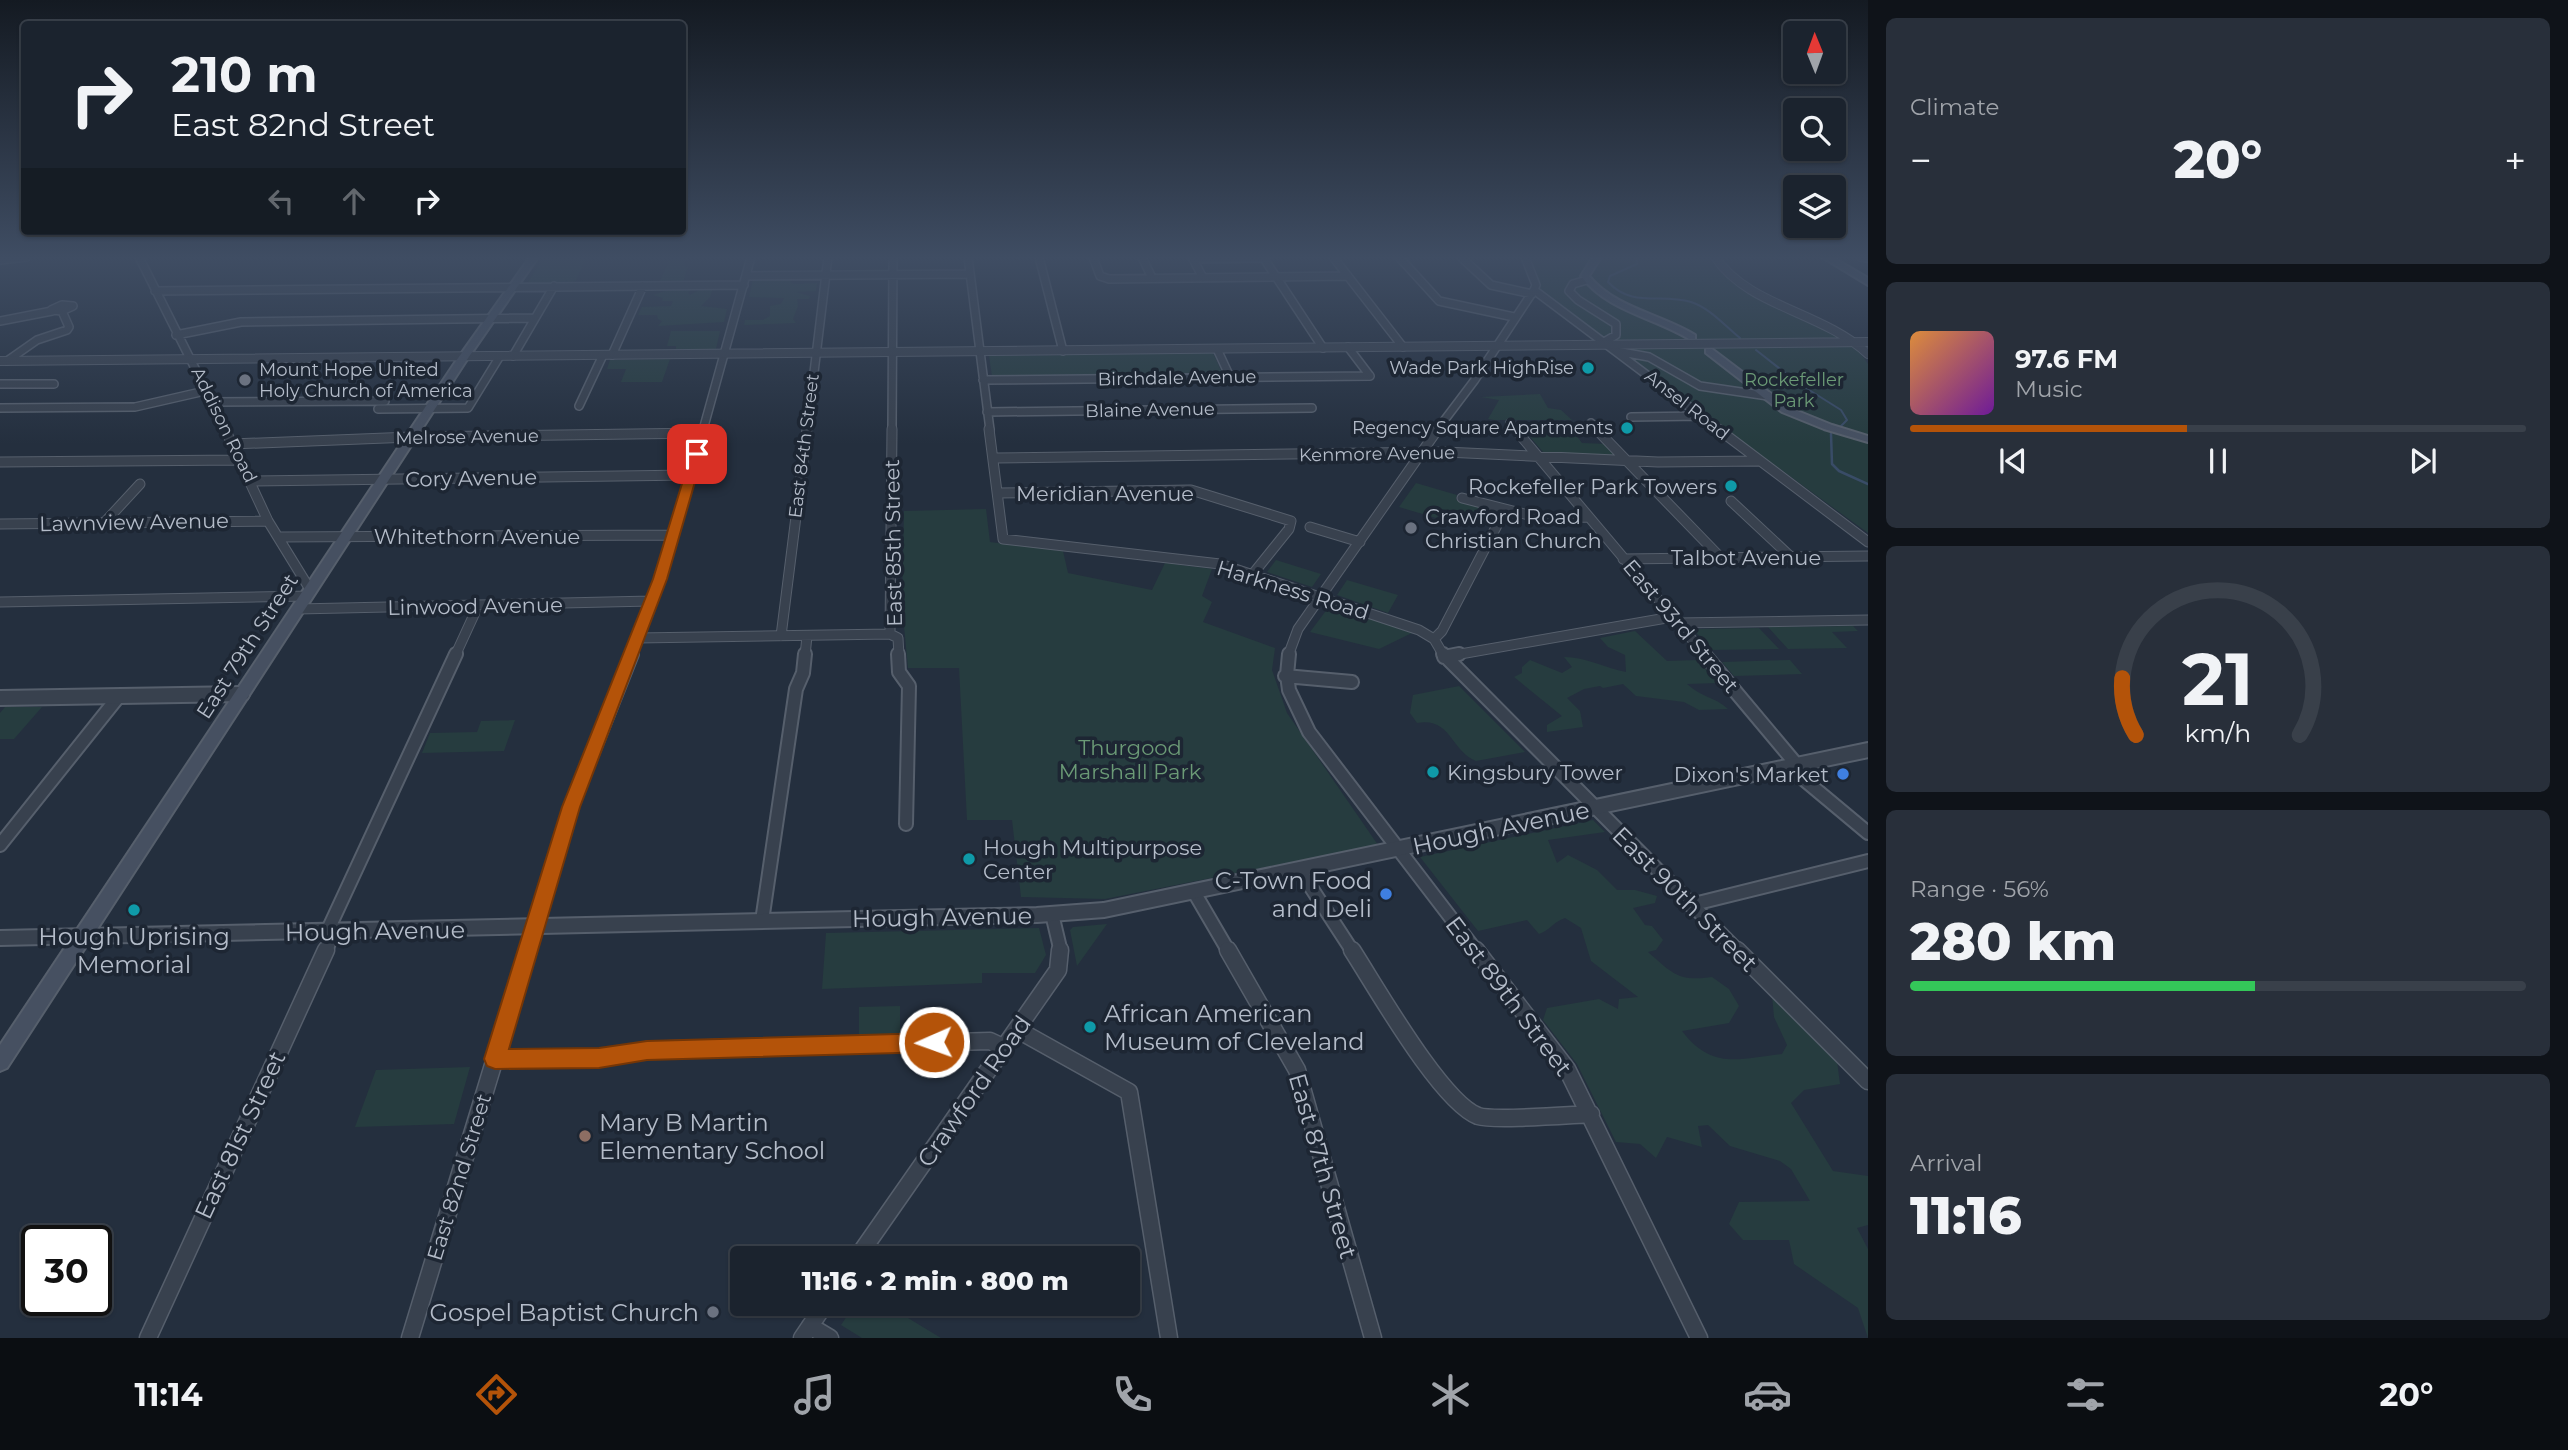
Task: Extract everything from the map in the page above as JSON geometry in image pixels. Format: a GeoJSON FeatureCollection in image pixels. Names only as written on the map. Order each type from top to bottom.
{"type":"FeatureCollection","features":[{"type":"Feature","properties":{"kind":"main road","name":"East 79th Street"},"geometry":{"type":"LineString","coordinates":[[0,1062],[488,319]]}},
{"type":"Feature","properties":{"kind":"main road"},"geometry":{"type":"LineString","coordinates":[[1662,319],[1692,337]]}},
{"type":"Feature","properties":{"kind":"main road"},"geometry":{"type":"LineString","coordinates":[[1710,351],[1768,396],[1801,417],[1868,439]]}},
{"type":"Feature","properties":{"kind":"street"},"geometry":{"type":"LineString","coordinates":[[2,361],[37,340],[67,330],[69,327],[64,319]]}},
{"type":"Feature","properties":{"kind":"street","name":"Addison Road"},"geometry":{"type":"LineString","coordinates":[[169,319],[192,360],[268,520],[279,537],[305,599]]}},
{"type":"Feature","properties":{"kind":"street"},"geometry":{"type":"LineString","coordinates":[[176,335],[241,322],[400,319]]}},
{"type":"Feature","properties":{"kind":"street"},"geometry":{"type":"LineString","coordinates":[[513,356],[534,319]]}},
{"type":"Feature","properties":{"kind":"street"},"geometry":{"type":"LineString","coordinates":[[579,406],[626,319]]}},
{"type":"Feature","properties":{"kind":"street","name":"East 82nd Street"},"geometry":{"type":"LineString","coordinates":[[410,1338],[571,807],[638,638],[674,535],[734,319]]}},
{"type":"Feature","properties":{"kind":"street","name":"East 84th Street"},"geometry":{"type":"LineString","coordinates":[[781,636],[820,319]]}},
{"type":"Feature","properties":{"kind":"street","name":"East 85th Street"},"geometry":{"type":"LineString","coordinates":[[892,319],[890,634],[898,638],[899,672],[909,686],[906,824]]}},
{"type":"Feature","properties":{"kind":"street"},"geometry":{"type":"LineString","coordinates":[[975,319],[999,493]]}},
{"type":"Feature","properties":{"kind":"street"},"geometry":{"type":"LineString","coordinates":[[1055,319],[1063,351]]}},
{"type":"Feature","properties":{"kind":"street"},"geometry":{"type":"LineString","coordinates":[[1304,319],[1323,348]]}},
{"type":"Feature","properties":{"kind":"street"},"geometry":{"type":"LineString","coordinates":[[1382,319],[1403,347]]}},
{"type":"Feature","properties":{"kind":"street"},"geometry":{"type":"LineString","coordinates":[[1352,682],[1285,676],[1292,640],[1420,453],[1474,382],[1512,319]]}},
{"type":"Feature","properties":{"kind":"street","name":"Ansel Road"},"geometry":{"type":"LineString","coordinates":[[1572,319],[1868,542]]}},
{"type":"Feature","properties":{"kind":"street"},"geometry":{"type":"LineString","coordinates":[[1609,346],[1618,330],[1611,319]]}},
{"type":"Feature","properties":{"kind":"street"},"geometry":{"type":"LineString","coordinates":[[1821,319],[1863,342],[1868,354]]}},
{"type":"Feature","properties":{"kind":"street"},"geometry":{"type":"LineString","coordinates":[[2,361],[1863,342]]}},
{"type":"Feature","properties":{"kind":"street"},"geometry":{"type":"LineString","coordinates":[[1609,346],[1651,357],[1699,386],[1768,396]]}},
{"type":"Feature","properties":{"kind":"street","name":"Birchdale Avenue"},"geometry":{"type":"LineString","coordinates":[[983,380],[1370,376],[1348,347]]}},
{"type":"Feature","properties":{"kind":"street"},"geometry":{"type":"LineString","coordinates":[[1217,349],[1230,377]]}},
{"type":"Feature","properties":{"kind":"street"},"geometry":{"type":"LineString","coordinates":[[211,402],[385,401],[378,409],[468,408],[500,356]]}},
{"type":"Feature","properties":{"kind":"street"},"geometry":{"type":"LineString","coordinates":[[0,384],[54,384]]}},
{"type":"Feature","properties":{"kind":"street"},"geometry":{"type":"LineString","coordinates":[[0,408],[135,407],[205,391]]}},
{"type":"Feature","properties":{"kind":"street","name":"Blaine Avenue"},"geometry":{"type":"LineString","coordinates":[[987,412],[1312,408]]}},
{"type":"Feature","properties":{"kind":"street"},"geometry":{"type":"LineString","coordinates":[[1631,417],[1701,416]]}},
{"type":"Feature","properties":{"kind":"street"},"geometry":{"type":"LineString","coordinates":[[1591,422],[1720,557]]}},
{"type":"Feature","properties":{"kind":"street","name":"East 93rd Street"},"geometry":{"type":"LineString","coordinates":[[1510,423],[1793,766],[1868,833]]}},
{"type":"Feature","properties":{"kind":"street","name":"Melrose Avenue"},"geometry":{"type":"LineString","coordinates":[[232,444],[411,437],[703,433]]}},
{"type":"Feature","properties":{"kind":"street","name":"Kenmore Avenue"},"geometry":{"type":"LineString","coordinates":[[995,458],[1420,453],[1629,461],[1759,461]]}},
{"type":"Feature","properties":{"kind":"street"},"geometry":{"type":"LineString","coordinates":[[0,462],[239,460]]}},
{"type":"Feature","properties":{"kind":"street","name":"Cory Avenue"},"geometry":{"type":"LineString","coordinates":[[251,481],[691,475]]}},
{"type":"Feature","properties":{"kind":"street"},"geometry":{"type":"LineString","coordinates":[[104,523],[140,484]]}},
{"type":"Feature","properties":{"kind":"street","name":"Meridian Avenue"},"geometry":{"type":"LineString","coordinates":[[999,493],[1191,490],[1290,521],[1289,528],[1252,575]]}},
{"type":"Feature","properties":{"kind":"street","name":"Harkness Road"},"geometry":{"type":"LineString","coordinates":[[999,493],[1003,539],[1220,565],[1419,630],[1434,639]]}},
{"type":"Feature","properties":{"kind":"street"},"geometry":{"type":"LineString","coordinates":[[1462,498],[1540,518],[1589,517]]}},
{"type":"Feature","properties":{"kind":"street"},"geometry":{"type":"LineString","coordinates":[[1731,501],[1791,557]]}},
{"type":"Feature","properties":{"kind":"street"},"geometry":{"type":"LineString","coordinates":[[1505,510],[1442,631],[1434,639],[1444,657],[1675,620],[1868,620]]}},
{"type":"Feature","properties":{"kind":"street","name":"Lawnview Avenue"},"geometry":{"type":"LineString","coordinates":[[0,524],[268,520]]}},
{"type":"Feature","properties":{"kind":"street"},"geometry":{"type":"LineString","coordinates":[[1310,527],[1360,542]]}},
{"type":"Feature","properties":{"kind":"street","name":"Whitethorn Avenue"},"geometry":{"type":"LineString","coordinates":[[279,537],[674,535]]}},
{"type":"Feature","properties":{"kind":"street","name":"Talbot Avenue"},"geometry":{"type":"LineString","coordinates":[[1623,559],[1868,556]]}},
{"type":"Feature","properties":{"kind":"street","name":"Linwood Avenue"},"geometry":{"type":"LineString","coordinates":[[0,602],[305,599],[478,606],[651,601]]}},
{"type":"Feature","properties":{"kind":"street","name":"East 81st Street"},"geometry":{"type":"LineString","coordinates":[[148,1338],[478,606]]}},
{"type":"Feature","properties":{"kind":"street"},"geometry":{"type":"LineString","coordinates":[[638,638],[890,634]]}},
{"type":"Feature","properties":{"kind":"street"},"geometry":{"type":"LineString","coordinates":[[762,921],[796,689],[803,673],[807,636]]}},
{"type":"Feature","properties":{"kind":"street","name":"East 90th Street"},"geometry":{"type":"LineString","coordinates":[[1444,657],[1868,1081]]}},
{"type":"Feature","properties":{"kind":"street","name":"East 89th Street"},"geometry":{"type":"LineString","coordinates":[[1285,676],[1292,701],[1304,725],[1567,1069],[1699,1338]]}},
{"type":"Feature","properties":{"kind":"street"},"geometry":{"type":"LineString","coordinates":[[0,698],[242,694]]}},
{"type":"Feature","properties":{"kind":"street"},"geometry":{"type":"LineString","coordinates":[[0,845],[119,696]]}},
{"type":"Feature","properties":{"kind":"street","name":"Hough Avenue"},"geometry":{"type":"LineString","coordinates":[[0,938],[535,928],[1104,911],[1868,750]]}},
{"type":"Feature","properties":{"kind":"street"},"geometry":{"type":"LineString","coordinates":[[1690,905],[1868,861]]}},
{"type":"Feature","properties":{"kind":"street"},"geometry":{"type":"LineString","coordinates":[[1299,869],[1442,1087],[1468,1112],[1481,1117],[1591,1114]]}},
{"type":"Feature","properties":{"kind":"street","name":"East 87th Street"},"geometry":{"type":"LineString","coordinates":[[1194,892],[1297,1070],[1373,1338]]}},
{"type":"Feature","properties":{"kind":"street","name":"Crawford Road"},"geometry":{"type":"LineString","coordinates":[[865,1246],[1018,1030],[1060,962],[1052,914]]}},
{"type":"Feature","properties":{"kind":"street"},"geometry":{"type":"LineString","coordinates":[[1018,1030],[1129,1092],[1169,1338]]}},
{"type":"Feature","properties":{"kind":"street"},"geometry":{"type":"LineString","coordinates":[[495,1059],[599,1058],[647,1050],[990,1041],[1005,1048]]}},
{"type":"Feature","properties":{"kind":"street"},"geometry":{"type":"LineString","coordinates":[[817,1316],[806,1332],[830,1338]]}},
{"type":"Feature","properties":{"kind":"green space"},"geometry":{"type":"Polygon","coordinates":[[[659,319],[725,319],[724,322],[658,326],[662,321],[659,319]]]}},
{"type":"Feature","properties":{"kind":"green space"},"geometry":{"type":"Polygon","coordinates":[[[793,319],[796,323],[744,325],[745,320],[793,319]]]}},
{"type":"Feature","properties":{"kind":"green space","name":"Rockefeller Park"},"geometry":{"type":"Polygon","coordinates":[[[1574,319],[1810,319],[1832,331],[1852,346],[1868,364],[1868,533],[1574,319]]]}},
{"type":"Feature","properties":{"kind":"green space"},"geometry":{"type":"Polygon","coordinates":[[[671,331],[720,331],[716,349],[676,349],[676,346],[667,346],[671,331]]]}},
{"type":"Feature","properties":{"kind":"green space"},"geometry":{"type":"Polygon","coordinates":[[[1213,353],[1223,375],[992,376],[989,356],[1213,353]]]}},
{"type":"Feature","properties":{"kind":"green space"},"geometry":{"type":"Polygon","coordinates":[[[670,359],[662,382],[621,382],[626,369],[607,369],[610,360],[670,359]]]}},
{"type":"Feature","properties":{"kind":"green space"},"geometry":{"type":"Polygon","coordinates":[[[1540,394],[1548,408],[1561,410],[1572,420],[1488,419],[1499,400],[1481,397],[1540,394]]]}},
{"type":"Feature","properties":{"kind":"green space"},"geometry":{"type":"Polygon","coordinates":[[[1520,425],[1568,425],[1582,443],[1608,444],[1617,455],[1543,452],[1520,425]]]}},
{"type":"Feature","properties":{"kind":"green space"},"geometry":{"type":"Polygon","coordinates":[[[1416,483],[1457,495],[1456,500],[1496,511],[1488,523],[1444,510],[1436,518],[1399,507],[1416,483]]]}},
{"type":"Feature","properties":{"kind":"green space","name":"Thurgood Marshall Park"},"geometry":{"type":"Polygon","coordinates":[[[986,509],[990,542],[1063,551],[1068,573],[1152,590],[1165,563],[1212,569],[1202,596],[1212,602],[1203,622],[1275,648],[1272,670],[1287,713],[1378,845],[1105,899],[1021,897],[1012,820],[967,820],[959,668],[908,668],[902,605],[904,511],[986,509]]]}},
{"type":"Feature","properties":{"kind":"green space"},"geometry":{"type":"Polygon","coordinates":[[[1276,560],[1321,574],[1312,587],[1267,572],[1276,560]]]}},
{"type":"Feature","properties":{"kind":"green space"},"geometry":{"type":"Polygon","coordinates":[[[1347,580],[1398,595],[1388,613],[1337,595],[1347,580]]]}},
{"type":"Feature","properties":{"kind":"green space"},"geometry":{"type":"Polygon","coordinates":[[[1331,604],[1414,632],[1379,649],[1310,632],[1331,604]]]}},
{"type":"Feature","properties":{"kind":"green space"},"geometry":{"type":"Polygon","coordinates":[[[1853,626],[1858,631],[1832,632],[1847,648],[1788,649],[1768,627],[1853,626]]]}},
{"type":"Feature","properties":{"kind":"green space"},"geometry":{"type":"Polygon","coordinates":[[[1759,628],[1779,649],[1711,650],[1693,629],[1759,628]]]}},
{"type":"Feature","properties":{"kind":"green space"},"geometry":{"type":"Polygon","coordinates":[[[1635,631],[1667,661],[1698,660],[1717,683],[1687,684],[1728,709],[1699,710],[1684,702],[1636,696],[1623,684],[1603,688],[1600,686],[1584,689],[1567,698],[1580,711],[1583,727],[1547,732],[1547,725],[1562,716],[1514,677],[1522,673],[1522,667],[1530,660],[1562,673],[1572,667],[1564,657],[1626,672],[1625,655],[1608,647],[1600,638],[1635,631]]]}},
{"type":"Feature","properties":{"kind":"green space"},"geometry":{"type":"Polygon","coordinates":[[[1790,660],[1802,674],[1734,676],[1722,662],[1790,660]]]}},
{"type":"Feature","properties":{"kind":"green space"},"geometry":{"type":"Polygon","coordinates":[[[1459,686],[1525,752],[1476,761],[1437,725],[1417,723],[1410,713],[1413,695],[1459,686]]]}},
{"type":"Feature","properties":{"kind":"green space"},"geometry":{"type":"Polygon","coordinates":[[[5,707],[42,707],[14,739],[0,739],[0,713],[5,707]]]}},
{"type":"Feature","properties":{"kind":"green space"},"geometry":{"type":"Polygon","coordinates":[[[515,720],[504,751],[422,753],[430,733],[477,732],[481,721],[515,720]]]}},
{"type":"Feature","properties":{"kind":"green space"},"geometry":{"type":"Polygon","coordinates":[[[1593,820],[1605,832],[1548,840],[1557,863],[1568,855],[1597,870],[1617,890],[1635,890],[1657,896],[1655,903],[1633,908],[1645,925],[1652,926],[1663,940],[1656,950],[1648,952],[1683,977],[1712,977],[1729,989],[1739,1006],[1729,1023],[1682,1031],[1693,1043],[1704,1052],[1727,1059],[1782,1054],[1787,1045],[1774,1017],[1772,995],[1837,1061],[1840,1084],[1804,1090],[1791,1103],[1833,1171],[1868,1176],[1868,1225],[1857,1228],[1868,1249],[1868,1338],[1858,1308],[1794,1264],[1789,1240],[1743,1240],[1729,1224],[1739,1202],[1810,1201],[1791,1169],[1780,1161],[1730,1146],[1708,1125],[1698,1126],[1702,1147],[1667,1137],[1656,1158],[1640,1144],[1616,1142],[1577,1064],[1543,1020],[1547,1008],[1599,999],[1618,1009],[1619,999],[1638,997],[1591,961],[1581,928],[1565,918],[1539,934],[1527,920],[1478,931],[1420,857],[1593,820]]]}},
{"type":"Feature","properties":{"kind":"green space"},"geometry":{"type":"Polygon","coordinates":[[[1107,924],[1077,966],[1070,930],[1073,927],[1107,924]]]}},
{"type":"Feature","properties":{"kind":"green space"},"geometry":{"type":"Polygon","coordinates":[[[1039,928],[1046,955],[1035,973],[982,973],[982,983],[822,989],[826,933],[1039,928]]]}},
{"type":"Feature","properties":{"kind":"green space"},"geometry":{"type":"Polygon","coordinates":[[[900,1006],[900,1035],[859,1035],[859,1007],[900,1006]]]}},
{"type":"Feature","properties":{"kind":"green space"},"geometry":{"type":"Polygon","coordinates":[[[470,1067],[454,1124],[355,1127],[376,1070],[470,1067]]]}},
{"type":"Feature","properties":{"kind":"green space"},"geometry":{"type":"Polygon","coordinates":[[[847,1316],[905,1316],[941,1338],[862,1338],[841,1325],[847,1316]]]}},
{"type":"Feature","properties":{"kind":"waterway"},"geometry":{"type":"LineString","coordinates":[[1718,319],[1740,338]]}},
{"type":"Feature","properties":{"kind":"waterway"},"geometry":{"type":"LineString","coordinates":[[1756,350],[1798,383],[1841,410],[1847,420],[1840,427]]}},
{"type":"Feature","properties":{"kind":"waterway"},"geometry":{"type":"LineString","coordinates":[[1831,434],[1832,464],[1839,471],[1868,484]]}},
{"type":"Feature","properties":{"kind":"place","name":"Wade Park HighRise"},"geometry":{"type":"Point","coordinates":[1588,368]}},
{"type":"Feature","properties":{"kind":"place","name":"Mount Hope United Holy Church of America"},"geometry":{"type":"Point","coordinates":[245,380]}},
{"type":"Feature","properties":{"kind":"place","name":"Regency Square Apartments"},"geometry":{"type":"Point","coordinates":[1627,428]}},
{"type":"Feature","properties":{"kind":"place","name":"Rockefeller Park Towers"},"geometry":{"type":"Point","coordinates":[1731,486]}},
{"type":"Feature","properties":{"kind":"place","name":"Crawford Road Christian Church"},"geometry":{"type":"Point","coordinates":[1411,528]}},
{"type":"Feature","properties":{"kind":"place","name":"Kingsbury Tower"},"geometry":{"type":"Point","coordinates":[1433,772]}},
{"type":"Feature","properties":{"kind":"place","name":"Dixon's Market"},"geometry":{"type":"Point","coordinates":[1843,774]}},
{"type":"Feature","properties":{"kind":"place","name":"Hough Multipurpose Center"},"geometry":{"type":"Point","coordinates":[969,859]}},
{"type":"Feature","properties":{"kind":"place","name":"C-Town Food and Deli"},"geometry":{"type":"Point","coordinates":[1386,894]}},
{"type":"Feature","properties":{"kind":"place","name":"Hough Uprising Memorial"},"geometry":{"type":"Point","coordinates":[134,910]}},
{"type":"Feature","properties":{"kind":"place","name":"African American Museum of Cleveland"},"geometry":{"type":"Point","coordinates":[1090,1027]}},
{"type":"Feature","properties":{"kind":"place","name":"Mary B Martin Elementary School"},"geometry":{"type":"Point","coordinates":[585,1136]}},
{"type":"Feature","properties":{"kind":"place","name":"Gospel Baptist Church"},"geometry":{"type":"Point","coordinates":[713,1312]}},
{"type":"Feature","properties":{"kind":"route"},"geometry":{"type":"LineString","coordinates":[[697,454],[660,579],[571,807],[495,1059],[599,1058],[647,1050],[934,1042]]}}]}
